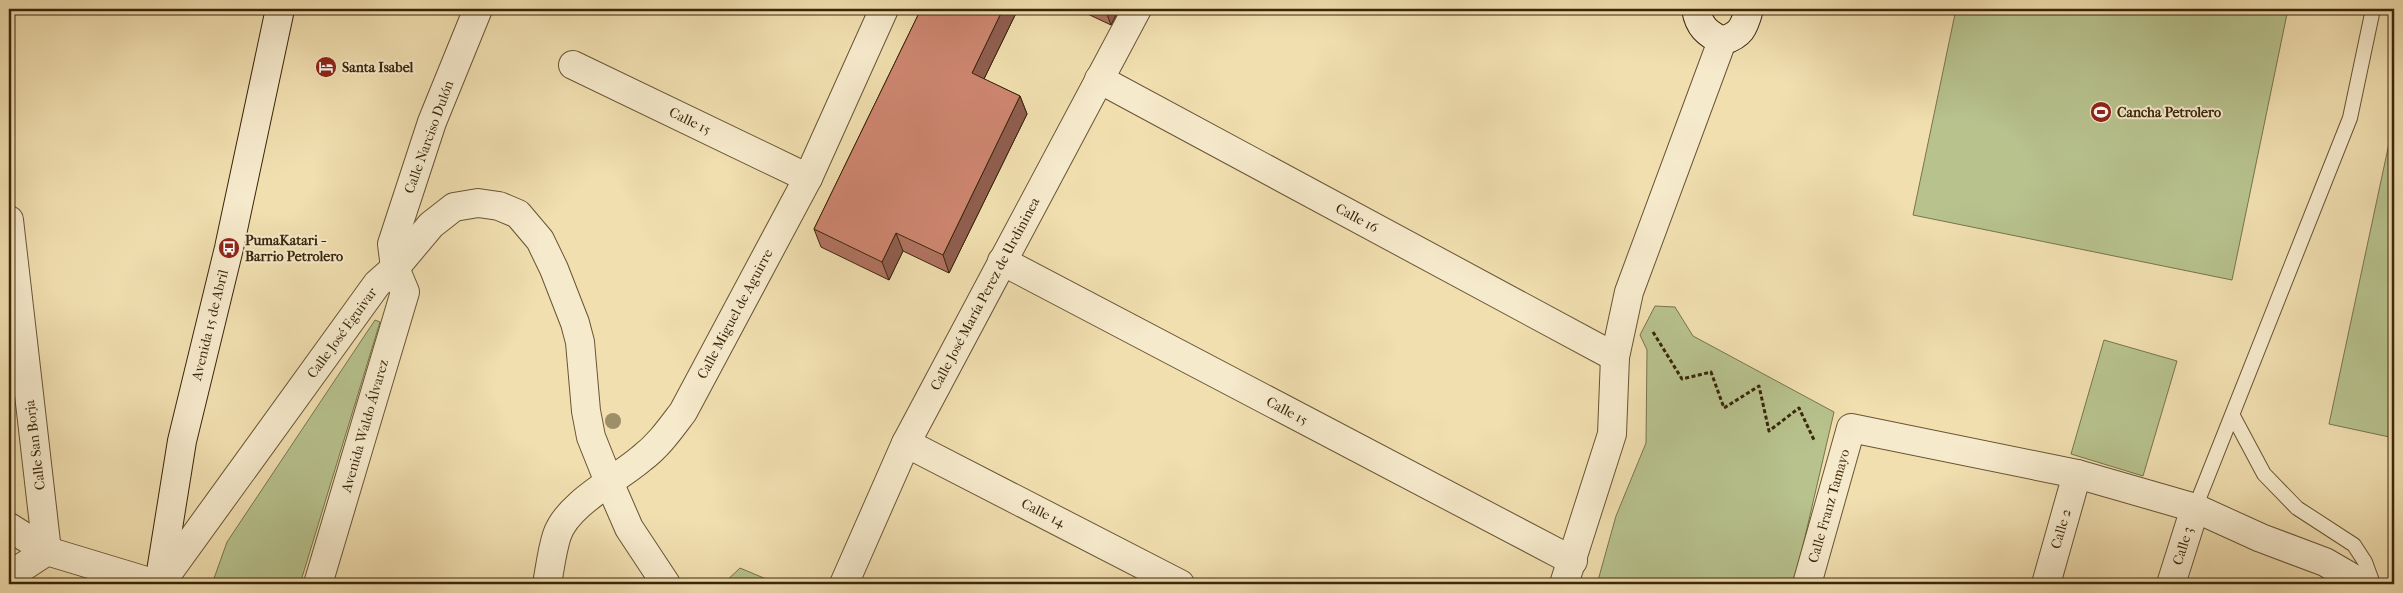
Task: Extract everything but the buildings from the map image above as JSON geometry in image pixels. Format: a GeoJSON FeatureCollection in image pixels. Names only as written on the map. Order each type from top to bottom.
{"type":"FeatureCollection","features":[{"type":"Feature","properties":{"kind":"street","name":"Avenida 15 de Abril"},"geometry":{"type":"LineString","coordinates":[[158,584],[182,441],[229,248],[280,9]]}},
{"type":"Feature","properties":{"kind":"street","name":"Calle Narciso Dulón"},"geometry":{"type":"LineString","coordinates":[[395,268],[392,244],[413,178],[432,122],[478,9]]}},
{"type":"Feature","properties":{"kind":"street","name":"Calle Miguel de Aguirre"},"geometry":{"type":"LineString","coordinates":[[547,584],[557,534],[571,514],[661,441],[683,412],[808,178],[884,9]]}},
{"type":"Feature","properties":{"kind":"street","name":"Calle José María Perez de Urdininea"},"geometry":{"type":"LineString","coordinates":[[844,584],[906,442],[1137,9]]}},
{"type":"Feature","properties":{"kind":"street"},"geometry":{"type":"LineString","coordinates":[[1696,9],[1697,17],[1705,32],[1722,41],[1734,37],[1745,26],[1749,9]]}},
{"type":"Feature","properties":{"kind":"street"},"geometry":{"type":"LineString","coordinates":[[1569,573],[1612,434],[1615,357],[1629,292],[1722,41]]}},
{"type":"Feature","properties":{"kind":"street","name":"Calle 15"},"geometry":{"type":"LineString","coordinates":[[573,65],[808,178]]}},
{"type":"Feature","properties":{"kind":"street","name":"Calle 16"},"geometry":{"type":"LineString","coordinates":[[1099,79],[1615,357]]}},
{"type":"Feature","properties":{"kind":"street","name":"Calle José Eguivar"},"geometry":{"type":"LineString","coordinates":[[158,584],[377,284],[395,268],[432,224],[454,207],[478,203],[500,206],[518,214],[540,240],[554,269],[575,323],[580,342],[586,411],[591,437],[629,528],[666,584]]}},
{"type":"Feature","properties":{"kind":"street","name":"Calle San Borja"},"geometry":{"type":"LineString","coordinates":[[9,220],[47,551]]}},
{"type":"Feature","properties":{"kind":"street","name":"Calle 15"},"geometry":{"type":"LineString","coordinates":[[1002,261],[1569,573]]}},
{"type":"Feature","properties":{"kind":"street","name":"Avenida Waldo Álvarez"},"geometry":{"type":"LineString","coordinates":[[318,584],[404,292],[395,268]]}},
{"type":"Feature","properties":{"kind":"street"},"geometry":{"type":"LineString","coordinates":[[1851,428],[2076,474],[2195,508],[2262,538],[2325,562],[2363,584]]}},
{"type":"Feature","properties":{"kind":"street","name":"Calle Franz Tamayo"},"geometry":{"type":"LineString","coordinates":[[1807,584],[1851,428]]}},
{"type":"Feature","properties":{"kind":"street","name":"Calle 14"},"geometry":{"type":"LineString","coordinates":[[906,442],[1180,584]]}},
{"type":"Feature","properties":{"kind":"street","name":"Calle 2"},"geometry":{"type":"LineString","coordinates":[[2046,584],[2076,474]]}},
{"type":"Feature","properties":{"kind":"street","name":"Calle 3"},"geometry":{"type":"LineString","coordinates":[[2172,584],[2195,508]]}},
{"type":"Feature","properties":{"kind":"street"},"geometry":{"type":"LineString","coordinates":[[9,527],[47,551],[158,584]]}},
{"type":"Feature","properties":{"kind":"street"},"geometry":{"type":"LineString","coordinates":[[9,576],[47,551]]}},
{"type":"Feature","properties":{"kind":"lane"},"geometry":{"type":"LineString","coordinates":[[2195,508],[2350,118],[2373,9]]}},
{"type":"Feature","properties":{"kind":"lane"},"geometry":{"type":"LineString","coordinates":[[2233,416],[2264,474],[2296,508],[2354,545],[2364,562],[2373,584]]}},
{"type":"Feature","properties":{"kind":"path"},"geometry":{"type":"LineString","coordinates":[[1629,292],[1682,379],[1711,372],[1724,408],[1759,386],[1768,431],[1799,408],[1818,449],[1851,428]]}},
{"type":"Feature","properties":{"kind":"green space","name":"Cancha Petrolero"},"geometry":{"type":"Polygon","coordinates":[[[1956,9],[2288,9],[2232,280],[1913,215],[1956,9]]]}},
{"type":"Feature","properties":{"kind":"green space"},"geometry":{"type":"Polygon","coordinates":[[[2394,120],[2394,438],[2329,424],[2394,120]]]}},
{"type":"Feature","properties":{"kind":"green space"},"geometry":{"type":"Polygon","coordinates":[[[1655,306],[1675,307],[1693,336],[1834,412],[1794,584],[1597,584],[1616,516],[1646,443],[1647,350],[1640,335],[1655,306]]]}},
{"type":"Feature","properties":{"kind":"green space"},"geometry":{"type":"Polygon","coordinates":[[[375,320],[380,322],[300,584],[212,584],[227,542],[375,320]]]}},
{"type":"Feature","properties":{"kind":"green space"},"geometry":{"type":"Polygon","coordinates":[[[2104,340],[2177,361],[2143,476],[2071,454],[2104,340]]]}},
{"type":"Feature","properties":{"kind":"green space"},"geometry":{"type":"Polygon","coordinates":[[[740,568],[778,584],[723,584],[740,568]]]}},
{"type":"Feature","properties":{"kind":"place","name":"Santa Isabel"},"geometry":{"type":"Point","coordinates":[326,67]}},
{"type":"Feature","properties":{"kind":"place","name":"Cancha Petrolero"},"geometry":{"type":"Point","coordinates":[2101,112]}},
{"type":"Feature","properties":{"kind":"place","name":"PumaKatari - Barrio Petrolero"},"geometry":{"type":"Point","coordinates":[229,248]}}]}
